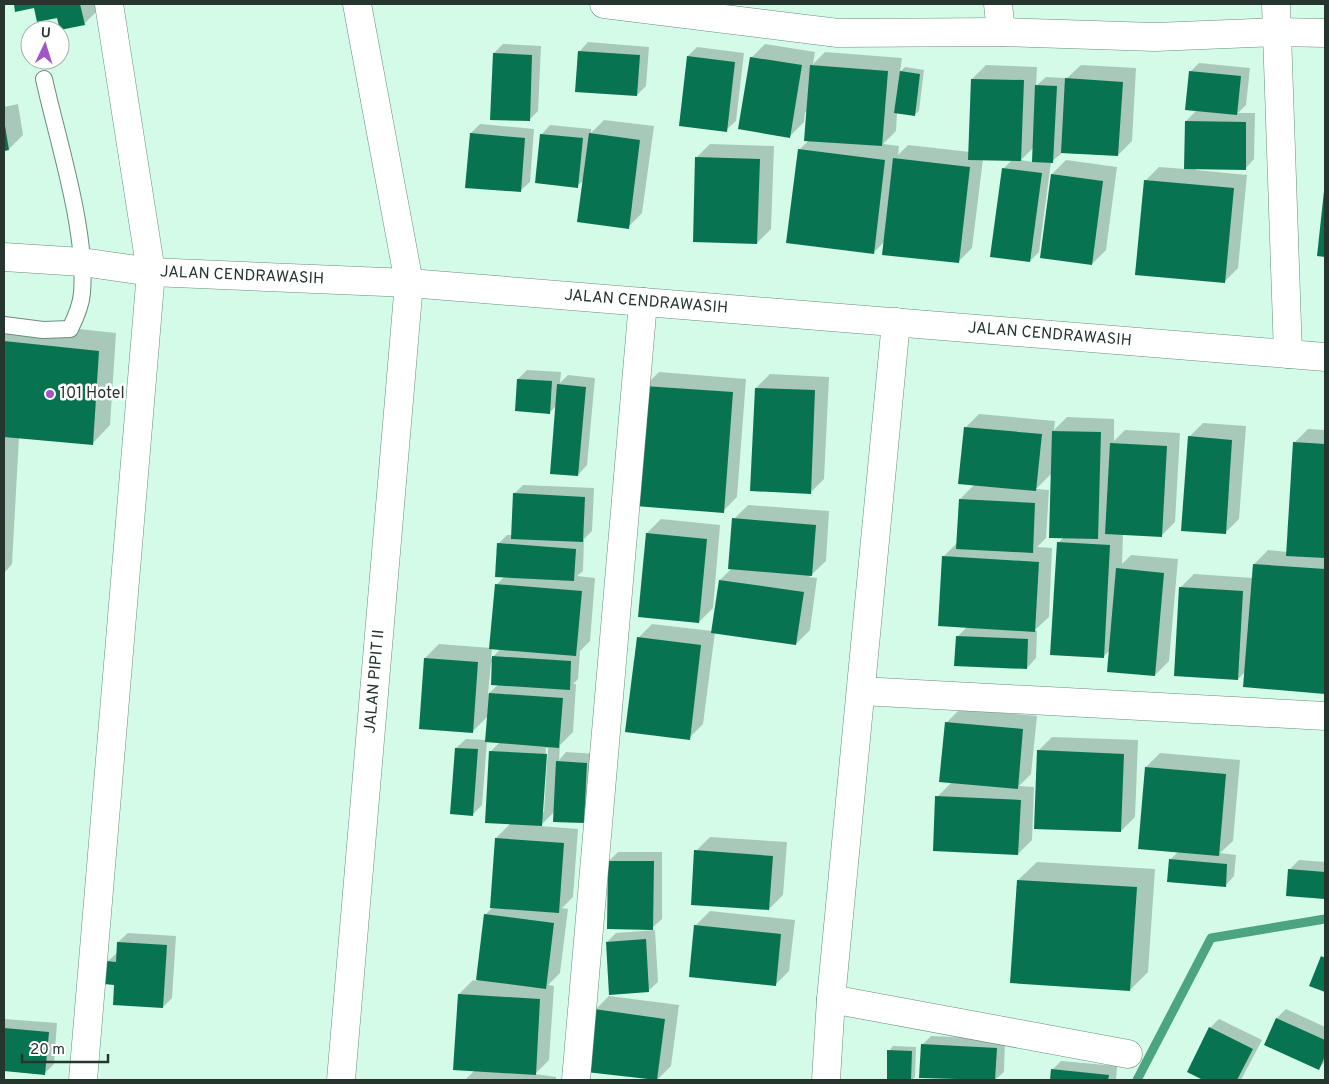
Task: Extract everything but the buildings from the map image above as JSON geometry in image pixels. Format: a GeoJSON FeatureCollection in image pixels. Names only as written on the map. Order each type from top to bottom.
{"type":"FeatureCollection","features":[{"type":"Feature","properties":{"kind":"street"},"geometry":{"type":"LineString","coordinates":[[83,1080],[151,272],[109,4]]}},
{"type":"Feature","properties":{"kind":"street","name":"JALAN PIPIT II"},"geometry":{"type":"LineString","coordinates":[[341,1080],[409,283],[357,4]]}},
{"type":"Feature","properties":{"kind":"street"},"geometry":{"type":"LineString","coordinates":[[604,4],[838,33],[1001,32],[1155,38],[1277,32],[1325,33]]}},
{"type":"Feature","properties":{"kind":"street"},"geometry":{"type":"LineString","coordinates":[[998,4],[1001,32]]}},
{"type":"Feature","properties":{"kind":"street"},"geometry":{"type":"LineString","coordinates":[[1276,4],[1288,354]]}},
{"type":"Feature","properties":{"kind":"street","name":"JALAN CENDRAWASIH"},"geometry":{"type":"LineString","coordinates":[[4,258],[82,262],[151,272],[409,283],[1325,357]]}},
{"type":"Feature","properties":{"kind":"street"},"geometry":{"type":"LineString","coordinates":[[576,1080],[643,302]]}},
{"type":"Feature","properties":{"kind":"street"},"geometry":{"type":"LineString","coordinates":[[826,1080],[831,999],[896,322]]}},
{"type":"Feature","properties":{"kind":"street"},"geometry":{"type":"LineString","coordinates":[[861,691],[1325,716]]}},
{"type":"Feature","properties":{"kind":"street"},"geometry":{"type":"LineString","coordinates":[[831,999],[1128,1054]]}},
{"type":"Feature","properties":{"kind":"lane"},"geometry":{"type":"LineString","coordinates":[[4,325],[42,330],[70,329],[78,313],[82,294],[82,262],[74,210],[44,79]]}},
{"type":"Feature","properties":{"kind":"waterway"},"geometry":{"type":"LineString","coordinates":[[1137,1080],[1211,938],[1325,919]]}},
{"type":"Feature","properties":{"kind":"place","name":"101 Hotel"},"geometry":{"type":"Point","coordinates":[50,394]}}]}
